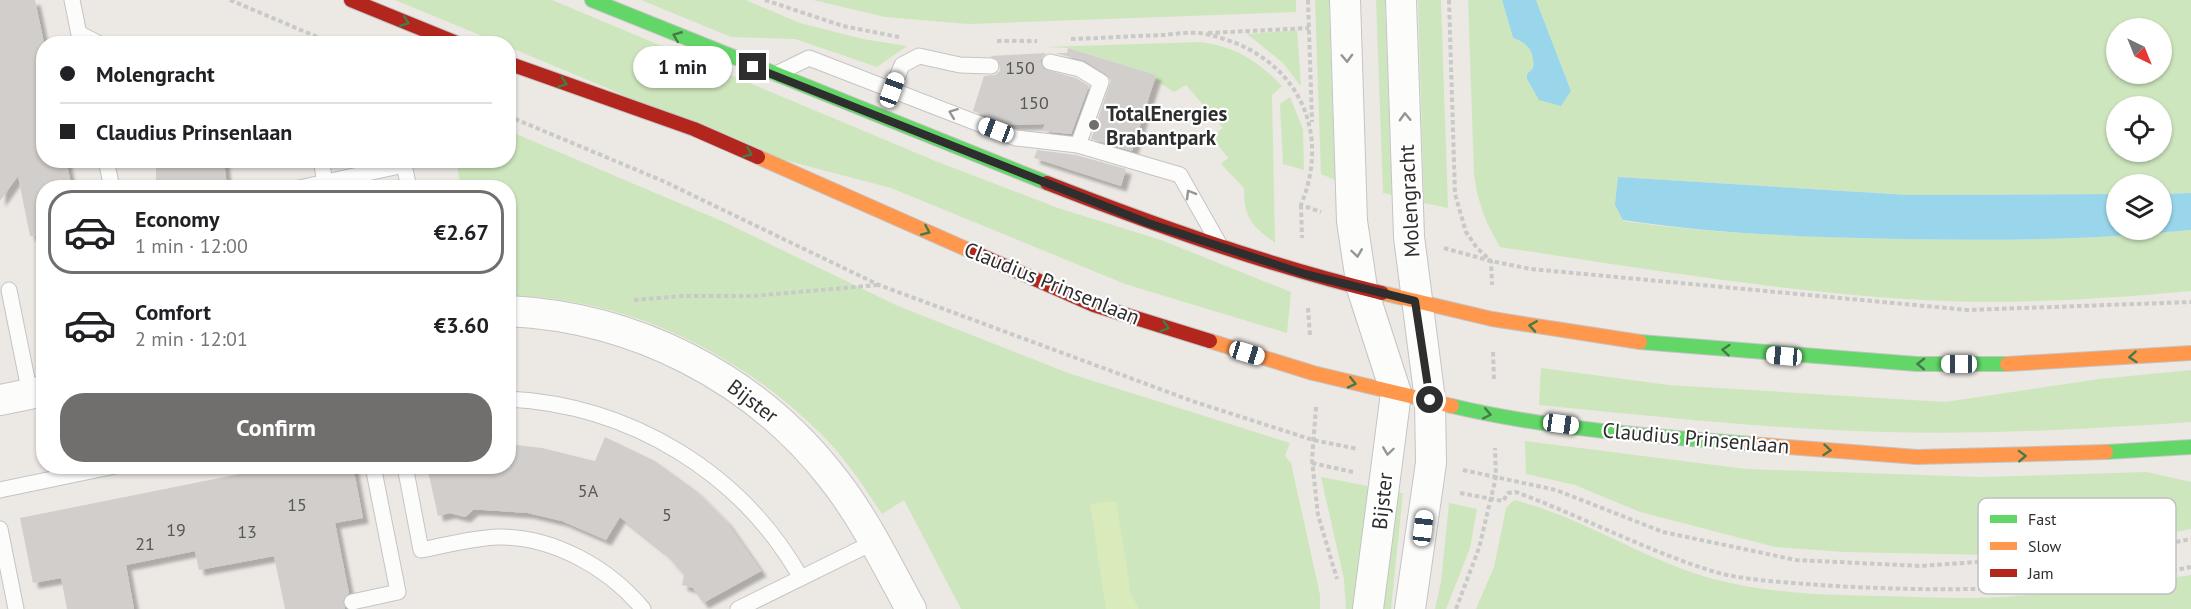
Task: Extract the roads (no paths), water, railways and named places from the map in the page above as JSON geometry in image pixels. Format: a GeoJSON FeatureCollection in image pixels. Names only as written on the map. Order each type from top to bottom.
{"type":"FeatureCollection","features":[{"type":"Feature","properties":{"kind":"main road"},"geometry":{"type":"LineString","coordinates":[[351,0],[439,36]]}},
{"type":"Feature","properties":{"kind":"main road"},"geometry":{"type":"LineString","coordinates":[[591,0],[1148,223],[1220,244],[1305,274],[1492,319],[1641,342],[1917,364],[2042,364],[2191,353]]}},
{"type":"Feature","properties":{"kind":"main road","name":"Claudius Prinsenlaan"},"geometry":{"type":"LineString","coordinates":[[516,66],[694,129],[1094,305],[1313,374],[1494,416],[1650,436],[1917,457],[2170,450],[2191,447]]}},
{"type":"Feature","properties":{"kind":"street"},"geometry":{"type":"LineString","coordinates":[[1345,0],[1352,221],[1362,288],[1396,393]]}},
{"type":"Feature","properties":{"kind":"street","name":"Molengracht"},"geometry":{"type":"LineString","coordinates":[[1401,0],[1409,237],[1415,301],[1430,400]]}},
{"type":"Feature","properties":{"kind":"street","name":"Bijster"},"geometry":{"type":"LineString","coordinates":[[516,312],[588,323],[646,340],[702,364],[750,397],[794,434],[832,476],[864,522],[911,609]]}},
{"type":"Feature","properties":{"kind":"street"},"geometry":{"type":"LineString","coordinates":[[0,400],[36,392]]}},
{"type":"Feature","properties":{"kind":"street","name":"Bijster"},"geometry":{"type":"LineString","coordinates":[[1368,609],[1396,393]]}},
{"type":"Feature","properties":{"kind":"street","name":"Bijster"},"geometry":{"type":"LineString","coordinates":[[1410,609],[1431,463],[1430,400]]}},
{"type":"Feature","properties":{"kind":"lane"},"geometry":{"type":"LineString","coordinates":[[72,0],[79,36]]}},
{"type":"Feature","properties":{"kind":"lane"},"geometry":{"type":"LineString","coordinates":[[892,90],[902,65],[919,56],[960,65],[991,66]]}},
{"type":"Feature","properties":{"kind":"lane"},"geometry":{"type":"LineString","coordinates":[[774,75],[809,58],[1017,138],[1078,145],[1180,175],[1220,244]]}},
{"type":"Feature","properties":{"kind":"lane"},"geometry":{"type":"LineString","coordinates":[[1050,62],[1080,69],[1101,82],[1078,145]]}},
{"type":"Feature","properties":{"kind":"lane"},"geometry":{"type":"LineString","coordinates":[[344,180],[386,168]]}},
{"type":"Feature","properties":{"kind":"lane"},"geometry":{"type":"LineString","coordinates":[[9,290],[36,388]]}},
{"type":"Feature","properties":{"kind":"lane"},"geometry":{"type":"LineString","coordinates":[[516,400],[559,405],[603,417],[637,429],[678,450],[716,477],[749,506],[774,535],[801,578]]}},
{"type":"Feature","properties":{"kind":"lane"},"geometry":{"type":"LineString","coordinates":[[2170,450],[2191,456]]}},
{"type":"Feature","properties":{"kind":"lane"},"geometry":{"type":"LineString","coordinates":[[0,490],[77,474]]}},
{"type":"Feature","properties":{"kind":"lane"},"geometry":{"type":"LineString","coordinates":[[352,602],[398,592],[375,474]]}},
{"type":"Feature","properties":{"kind":"lane"},"geometry":{"type":"LineString","coordinates":[[407,474],[421,550],[500,537],[535,541],[589,563],[617,584],[643,609]]}},
{"type":"Feature","properties":{"kind":"lane"},"geometry":{"type":"LineString","coordinates":[[0,529],[16,609]]}},
{"type":"Feature","properties":{"kind":"lane"},"geometry":{"type":"LineString","coordinates":[[738,609],[874,542]]}},
{"type":"Feature","properties":{"kind":"water"},"geometry":{"type":"Polygon","coordinates":[[[1502,0],[1536,0],[1571,91],[1561,106],[1539,100],[1527,79],[1527,74],[1533,68],[1532,53],[1526,45],[1513,38],[1502,0]]]}},
{"type":"Feature","properties":{"kind":"water"},"geometry":{"type":"Polygon","coordinates":[[[1618,177],[1909,195],[2106,194],[2106,236],[1973,240],[1727,232],[1623,220],[1615,205],[1618,177]]]}},
{"type":"Feature","properties":{"kind":"water"},"geometry":{"type":"Polygon","coordinates":[[[2191,193],[2191,230],[2172,232],[2172,194],[2191,193]]]}},
{"type":"Feature","properties":{"kind":"place","name":"TotalEnergies Brabantpark"},"geometry":{"type":"Point","coordinates":[1094,125]}}]}
